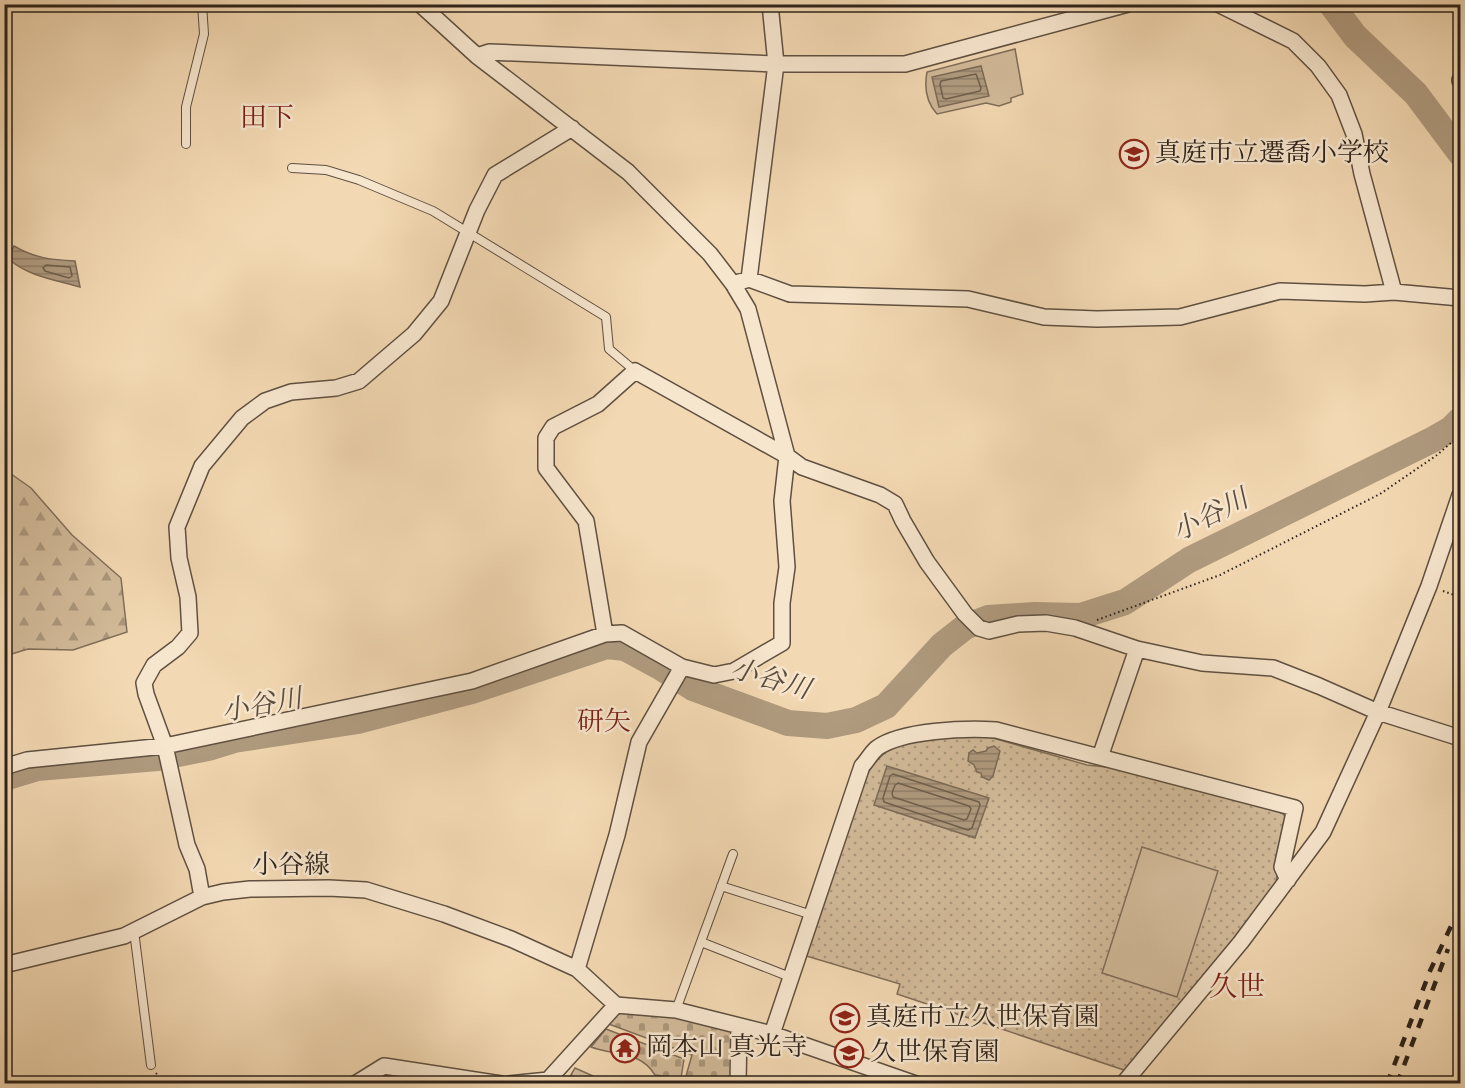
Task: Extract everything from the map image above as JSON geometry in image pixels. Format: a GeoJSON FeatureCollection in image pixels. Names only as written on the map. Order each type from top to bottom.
{"type":"FeatureCollection","features":[{"type":"Feature","properties":{"kind":"street"},"geometry":{"type":"LineString","coordinates":[[4,767],[27,760],[165,746],[472,681],[605,634],[622,633],[682,667],[714,675],[734,671],[782,643],[782,603],[787,567],[782,501],[787,456],[748,309],[733,284],[710,254],[628,172],[477,56],[420,4]]}},
{"type":"Feature","properties":{"kind":"street"},"geometry":{"type":"LineString","coordinates":[[749,279],[776,64],[770,4]]}},
{"type":"Feature","properties":{"kind":"street"},"geometry":{"type":"LineString","coordinates":[[477,56],[489,52],[776,64],[905,64],[1128,4]]}},
{"type":"Feature","properties":{"kind":"street"},"geometry":{"type":"LineString","coordinates":[[1218,4],[1293,41],[1318,66],[1339,95],[1354,134],[1362,174],[1394,292]]}},
{"type":"Feature","properties":{"kind":"street"},"geometry":{"type":"LineString","coordinates":[[202,897],[197,869],[187,845],[165,746],[144,683],[154,666],[178,647],[190,633],[188,597],[179,558],[177,527],[202,466],[242,418],[265,401],[291,392],[336,388],[359,381],[393,354],[414,334],[441,301],[468,231],[495,174],[572,128]]}},
{"type":"Feature","properties":{"kind":"street"},"geometry":{"type":"LineString","coordinates":[[733,284],[749,279],[790,294],[968,299],[1044,317],[1097,319],[1180,317],[1280,291],[1365,294],[1394,292],[1461,298]]}},
{"type":"Feature","properties":{"kind":"street"},"geometry":{"type":"LineString","coordinates":[[605,634],[586,521],[546,468],[546,438],[553,428],[598,404],[635,371],[787,456],[802,467],[880,495],[895,504],[927,562],[965,614],[979,628],[989,631],[1018,624],[1046,622],[1075,628],[1137,649],[1202,663],[1273,668],[1378,712],[1461,738]]}},
{"type":"Feature","properties":{"kind":"street"},"geometry":{"type":"LineString","coordinates":[[1123,1083],[1241,942],[1323,832],[1378,712],[1429,586],[1461,495]]}},
{"type":"Feature","properties":{"kind":"street"},"geometry":{"type":"LineString","coordinates":[[1100,757],[1137,649]]}},
{"type":"Feature","properties":{"kind":"street"},"geometry":{"type":"LineString","coordinates":[[577,969],[617,835],[639,742],[682,667]]}},
{"type":"Feature","properties":{"kind":"street"},"geometry":{"type":"LineString","coordinates":[[772,1034],[862,766],[876,749],[897,739],[973,728],[996,730],[1295,808],[1282,867],[1288,880]]}},
{"type":"Feature","properties":{"kind":"street","name":"小谷線"},"geometry":{"type":"LineString","coordinates":[[4,965],[124,936],[202,897],[250,889],[366,890],[444,914],[511,939],[577,969],[616,1005]]}},
{"type":"Feature","properties":{"kind":"street"},"geometry":{"type":"LineString","coordinates":[[509,1083],[548,1080],[616,1005],[676,1011],[772,1034],[916,1083]]}},
{"type":"Feature","properties":{"kind":"street"},"geometry":{"type":"LineString","coordinates":[[738,1083],[739,1026]]}},
{"type":"Feature","properties":{"kind":"street"},"geometry":{"type":"LineString","coordinates":[[355,1083],[384,1066],[501,1083]]}},
{"type":"Feature","properties":{"kind":"street"},"geometry":{"type":"LineString","coordinates":[[866,1083],[867,1067]]}},
{"type":"Feature","properties":{"kind":"street"},"geometry":{"type":"LineString","coordinates":[[556,1083],[560,1068]]}},
{"type":"Feature","properties":{"kind":"lane"},"geometry":{"type":"LineString","coordinates":[[186,144],[186,107],[204,34],[202,4]]}},
{"type":"Feature","properties":{"kind":"lane"},"geometry":{"type":"LineString","coordinates":[[292,168],[326,170],[359,180],[433,211],[468,231],[606,317],[609,349],[635,371]]}},
{"type":"Feature","properties":{"kind":"lane"},"geometry":{"type":"LineString","coordinates":[[676,1011],[733,854]]}},
{"type":"Feature","properties":{"kind":"lane"},"geometry":{"type":"LineString","coordinates":[[722,886],[812,915]]}},
{"type":"Feature","properties":{"kind":"lane"},"geometry":{"type":"LineString","coordinates":[[134,931],[151,1065]]}},
{"type":"Feature","properties":{"kind":"lane"},"geometry":{"type":"LineString","coordinates":[[701,942],[790,977]]}},
{"type":"Feature","properties":{"kind":"path"},"geometry":{"type":"LineString","coordinates":[[1097,620],[1220,575],[1380,494],[1437,455],[1461,435]]}},
{"type":"Feature","properties":{"kind":"path"},"geometry":{"type":"LineString","coordinates":[[1429,586],[1461,597]]}},
{"type":"Feature","properties":{"kind":"path"},"geometry":{"type":"LineString","coordinates":[[151,1065],[162,1081],[167,1083]]}},
{"type":"Feature","properties":{"kind":"green space"},"geometry":{"type":"Polygon","coordinates":[[[1015,49],[1023,94],[1011,98],[1011,102],[999,106],[986,103],[937,114],[930,105],[926,84],[927,72],[1015,49]]]}},
{"type":"Feature","properties":{"kind":"green space"},"geometry":{"type":"Polygon","coordinates":[[[4,469],[31,488],[72,535],[121,578],[127,632],[73,650],[28,649],[5,656],[4,469]]]}},
{"type":"Feature","properties":{"kind":"green space"},"geometry":{"type":"Polygon","coordinates":[[[979,734],[1087,765],[1116,768],[1279,810],[1286,817],[1276,889],[1127,1071],[897,994],[900,984],[803,955],[854,802],[876,761],[886,752],[905,743],[931,738],[979,734]]]}},
{"type":"Feature","properties":{"kind":"green space"},"geometry":{"type":"Polygon","coordinates":[[[1142,847],[1218,871],[1177,997],[1102,973],[1142,847]]]}},
{"type":"Feature","properties":{"kind":"green space"},"geometry":{"type":"Polygon","coordinates":[[[621,1010],[682,1016],[733,1031],[734,1083],[684,1083],[692,1055],[606,1023],[621,1010]]]}},
{"type":"Feature","properties":{"kind":"green space"},"geometry":{"type":"Polygon","coordinates":[[[606,1029],[684,1059],[681,1078],[655,1075],[642,1061],[591,1047],[606,1029]]]}},
{"type":"Feature","properties":{"kind":"green space"},"geometry":{"type":"Polygon","coordinates":[[[575,1068],[593,1076],[591,1083],[566,1083],[575,1068]]]}},
{"type":"Feature","properties":{"kind":"water"},"geometry":{"type":"Polygon","coordinates":[[[981,66],[989,96],[939,107],[932,77],[981,66]]]}},
{"type":"Feature","properties":{"kind":"water"},"geometry":{"type":"Polygon","coordinates":[[[14,246],[43,258],[75,261],[80,287],[25,270],[10,260],[14,246]]]}},
{"type":"Feature","properties":{"kind":"water"},"geometry":{"type":"Polygon","coordinates":[[[994,746],[1000,751],[993,776],[989,780],[982,777],[974,765],[968,761],[969,753],[973,750],[977,753],[986,751],[994,746]]]}},
{"type":"Feature","properties":{"kind":"water"},"geometry":{"type":"Polygon","coordinates":[[[887,766],[989,798],[975,838],[874,805],[887,766]]]}},
{"type":"Feature","properties":{"kind":"waterway"},"geometry":{"type":"LineString","coordinates":[[1331,4],[1355,36],[1416,94],[1460,153]]}},
{"type":"Feature","properties":{"kind":"waterway","name":"小谷川"},"geometry":{"type":"LineString","coordinates":[[4,778],[37,768],[158,758],[234,740],[358,721],[472,691],[607,646],[625,648],[693,688],[788,723],[827,726],[856,720],[886,706],[942,645],[965,627],[988,618],[1035,615],[1081,616],[1125,602],[1189,560],[1432,440],[1451,429],[1460,420]]}},
{"type":"Feature","properties":{"kind":"waterway"},"geometry":{"type":"LineString","coordinates":[[374,1080],[376,1078],[405,1078],[441,1084]]}},
{"type":"Feature","properties":{"kind":"railway"},"geometry":{"type":"LineString","coordinates":[[1387,1084],[1430,971],[1460,907]]}},
{"type":"Feature","properties":{"kind":"railway"},"geometry":{"type":"LineString","coordinates":[[1397,1084],[1448,949]]}},
{"type":"Feature","properties":{"kind":"place","name":"真庭市立遷喬小学校"},"geometry":{"type":"Point","coordinates":[1134,154]}},
{"type":"Feature","properties":{"kind":"place","name":"真庭市立久世保育園"},"geometry":{"type":"Point","coordinates":[845,1018]}},
{"type":"Feature","properties":{"kind":"place","name":"岡本山 真光寺"},"geometry":{"type":"Point","coordinates":[625,1048]}},
{"type":"Feature","properties":{"kind":"place","name":"久世保育園"},"geometry":{"type":"Point","coordinates":[849,1053]}},
{"type":"Feature","properties":{"kind":"district","name":"田下"},"geometry":{"type":"Point","coordinates":[267,119]}},
{"type":"Feature","properties":{"kind":"district","name":"研矢"},"geometry":{"type":"Point","coordinates":[604,723]}},
{"type":"Feature","properties":{"kind":"district","name":"久世"},"geometry":{"type":"Point","coordinates":[1237,989]}}]}
